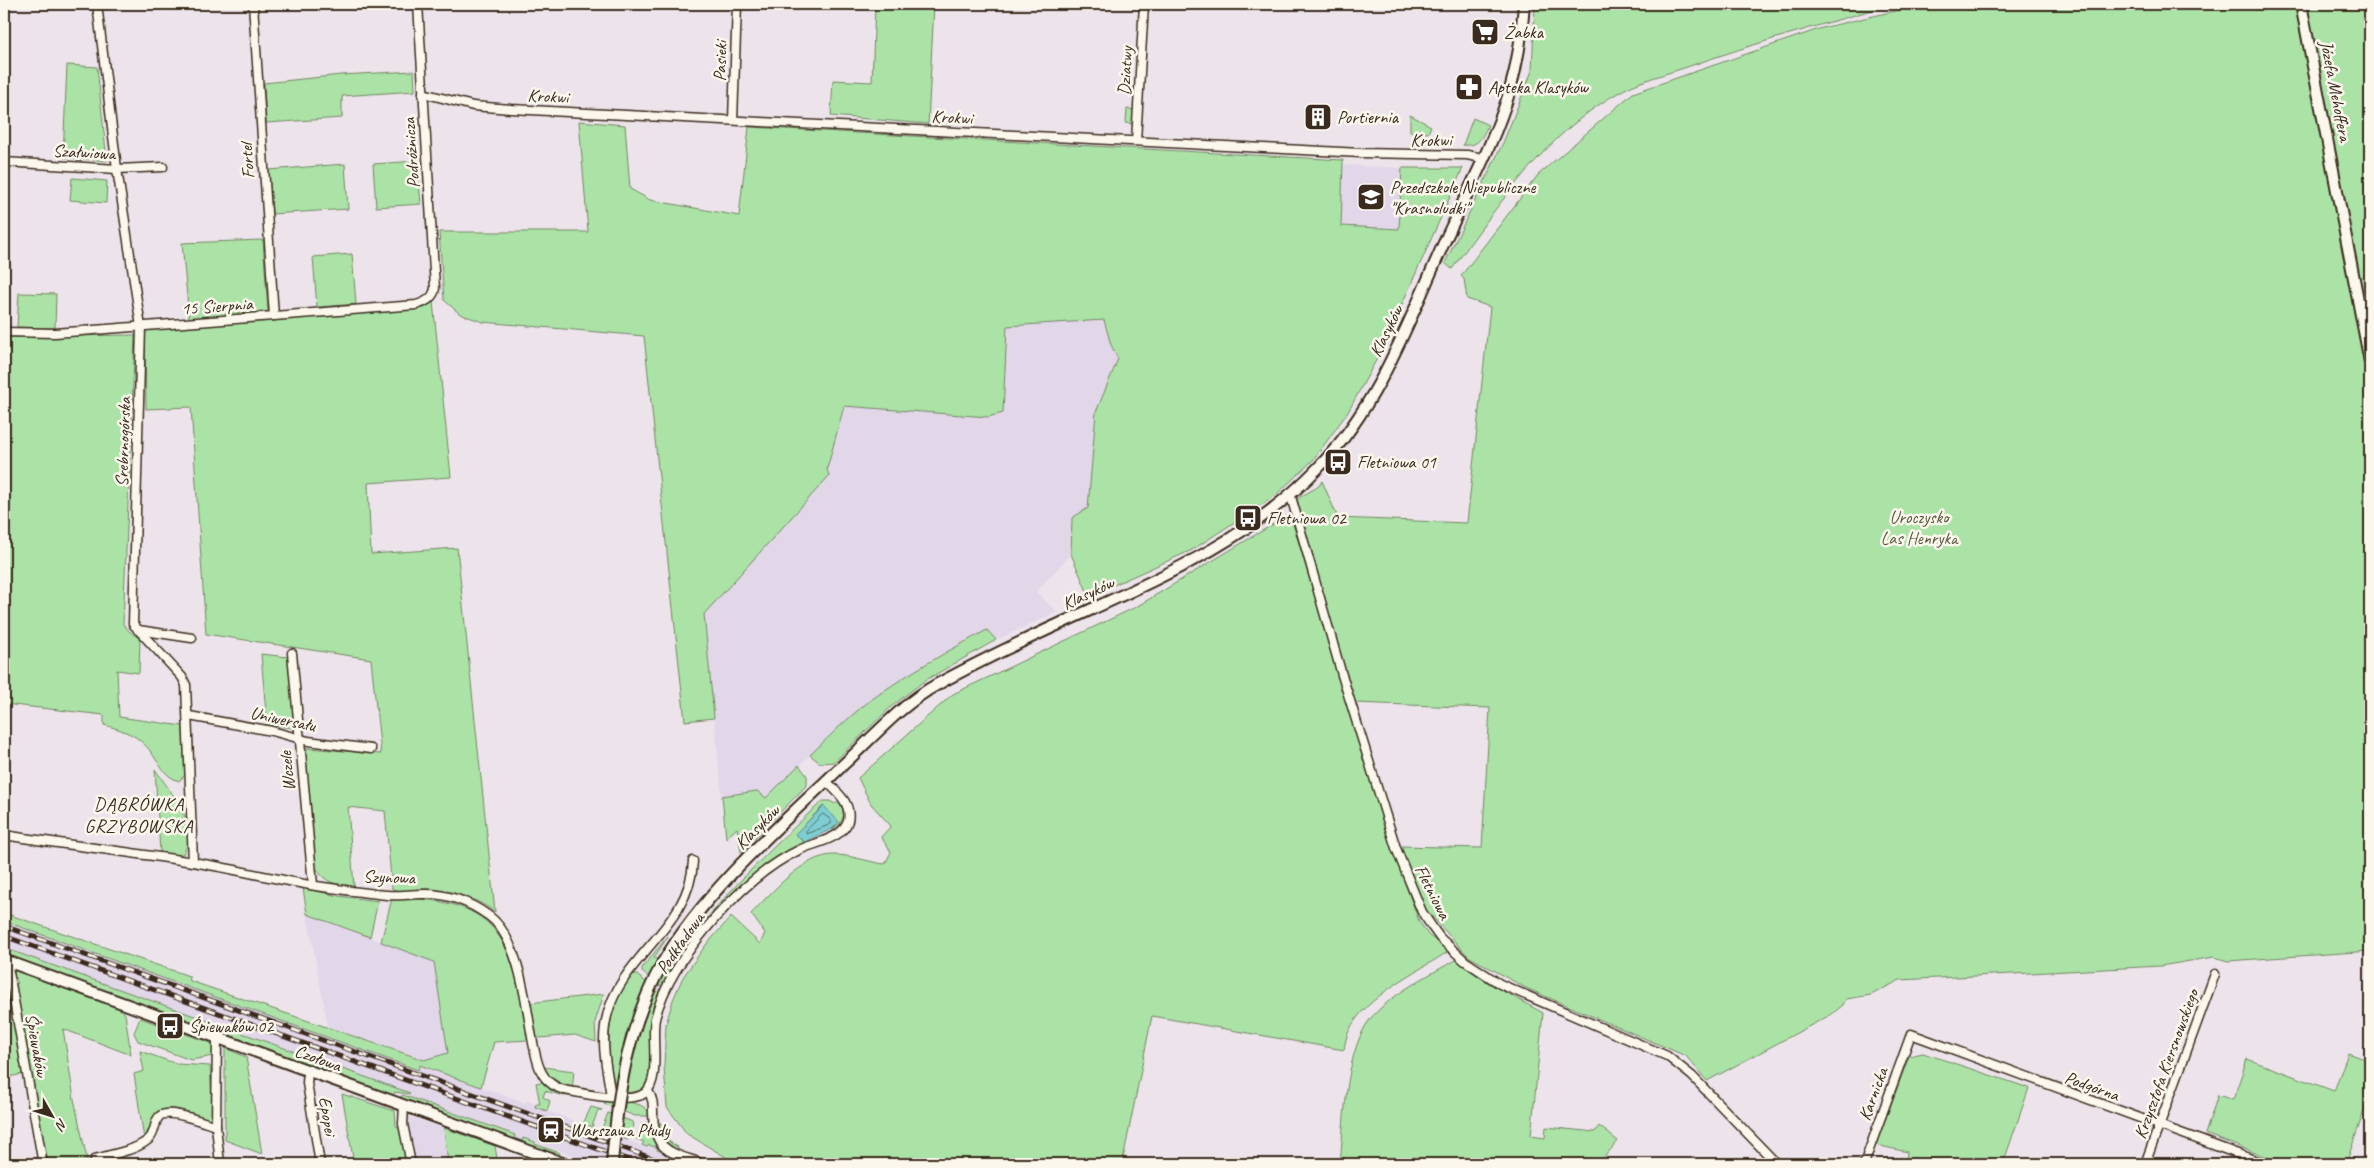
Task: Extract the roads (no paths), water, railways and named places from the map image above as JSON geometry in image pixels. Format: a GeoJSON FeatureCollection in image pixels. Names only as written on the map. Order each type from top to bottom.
{"type":"FeatureCollection","features":[{"type":"Feature","properties":{"kind":"street","name":"Srebrnogórska"},"geometry":{"type":"LineString","coordinates":[[97,4],[117,169],[141,327],[133,624],[138,630]]}},
{"type":"Feature","properties":{"kind":"street","name":"Fortel"},"geometry":{"type":"LineString","coordinates":[[253,4],[274,316]]}},
{"type":"Feature","properties":{"kind":"street","name":"Podróżnicza"},"geometry":{"type":"LineString","coordinates":[[418,4],[435,288],[430,298]]}},
{"type":"Feature","properties":{"kind":"street","name":"Pasieki"},"geometry":{"type":"LineString","coordinates":[[733,120],[738,4]]}},
{"type":"Feature","properties":{"kind":"street","name":"Dziatwy"},"geometry":{"type":"LineString","coordinates":[[1136,141],[1144,4]]}},
{"type":"Feature","properties":{"kind":"street","name":"Klasyków"},"geometry":{"type":"LineString","coordinates":[[612,1164],[619,1091],[626,1055],[640,1009],[663,962],[681,933],[704,904],[826,782],[894,716],[934,686],[1205,555],[1249,527],[1290,493],[1335,450],[1373,394],[1413,312],[1482,158],[1494,136],[1509,94],[1518,52],[1524,4]]}},
{"type":"Feature","properties":{"kind":"street","name":"Józefa Mehoffera"},"geometry":{"type":"LineString","coordinates":[[2301,4],[2370,362]]}},
{"type":"Feature","properties":{"kind":"street","name":"Krokwi"},"geometry":{"type":"LineString","coordinates":[[423,93],[482,107],[1392,155],[1467,155],[1482,158]]}},
{"type":"Feature","properties":{"kind":"street","name":"Szałwiowa"},"geometry":{"type":"LineString","coordinates":[[4,162],[117,169],[163,167]]}},
{"type":"Feature","properties":{"kind":"street","name":"15 Sierpnia"},"geometry":{"type":"LineString","coordinates":[[4,332],[55,333],[141,327],[416,305],[430,298]]}},
{"type":"Feature","properties":{"kind":"street","name":"Fletniowa"},"geometry":{"type":"LineString","coordinates":[[1290,493],[1342,674],[1396,848],[1422,912],[1432,927],[1465,961],[1500,984],[1667,1056],[1692,1076],[1776,1164]]}},
{"type":"Feature","properties":{"kind":"street"},"geometry":{"type":"LineString","coordinates":[[138,630],[192,638]]}},
{"type":"Feature","properties":{"kind":"street"},"geometry":{"type":"LineString","coordinates":[[138,630],[182,677],[186,685],[189,716],[193,862]]}},
{"type":"Feature","properties":{"kind":"street","name":"Wczele"},"geometry":{"type":"LineString","coordinates":[[292,653],[298,739],[313,886]]}},
{"type":"Feature","properties":{"kind":"street","name":"Uniwersału"},"geometry":{"type":"LineString","coordinates":[[189,716],[272,731],[298,739],[371,749]]}},
{"type":"Feature","properties":{"kind":"street","name":"Podkładowa"},"geometry":{"type":"LineString","coordinates":[[704,1164],[666,1149],[658,1142],[654,1130],[653,1102],[648,1091],[653,1080],[653,1035],[658,1009],[668,986],[696,942],[727,905],[762,872],[800,849],[837,834],[844,828],[848,820],[846,802],[826,782]]}},
{"type":"Feature","properties":{"kind":"street","name":"Szynowa"},"geometry":{"type":"LineString","coordinates":[[4,835],[193,862],[313,886],[386,895],[424,894],[459,899],[488,916],[506,934],[518,968],[536,1058],[550,1084],[562,1089],[634,1098],[648,1091]]}},
{"type":"Feature","properties":{"kind":"street"},"geometry":{"type":"LineString","coordinates":[[611,1096],[604,1046],[604,1030],[609,1008],[626,976],[682,903],[691,880],[693,861]]}},
{"type":"Feature","properties":{"kind":"street","name":"Czołowa"},"geometry":{"type":"LineString","coordinates":[[5,960],[308,1072],[565,1164]]}},
{"type":"Feature","properties":{"kind":"street","name":"Śpiewaków"},"geometry":{"type":"LineString","coordinates":[[5,960],[43,1164]]}},
{"type":"Feature","properties":{"kind":"street","name":"Krzysztofa Kiersnowskiego"},"geometry":{"type":"LineString","coordinates":[[2145,1164],[2215,974]]}},
{"type":"Feature","properties":{"kind":"street","name":"Podgórna"},"geometry":{"type":"LineString","coordinates":[[1911,1034],[2158,1127],[2265,1164]]}},
{"type":"Feature","properties":{"kind":"street","name":"Karnicka"},"geometry":{"type":"LineString","coordinates":[[1864,1164],[1911,1034]]}},
{"type":"Feature","properties":{"kind":"street"},"geometry":{"type":"LineString","coordinates":[[217,1037],[216,1126],[220,1164]]}},
{"type":"Feature","properties":{"kind":"street","name":"Epopei"},"geometry":{"type":"LineString","coordinates":[[308,1072],[307,1083],[320,1164]]}},
{"type":"Feature","properties":{"kind":"street"},"geometry":{"type":"LineString","coordinates":[[404,1105],[403,1124],[411,1164]]}},
{"type":"Feature","properties":{"kind":"street"},"geometry":{"type":"LineString","coordinates":[[96,1164],[94,1159],[132,1148],[148,1140],[158,1118],[163,1114],[170,1112],[216,1126]]}},
{"type":"Feature","properties":{"kind":"water"},"geometry":{"type":"Polygon","coordinates":[[[824,806],[839,822],[832,829],[804,842],[795,834],[824,806]]]}},
{"type":"Feature","properties":{"kind":"railway"},"geometry":{"type":"LineString","coordinates":[[4,926],[668,1164]]}},
{"type":"Feature","properties":{"kind":"railway"},"geometry":{"type":"LineString","coordinates":[[4,936],[640,1164]]}},
{"type":"Feature","properties":{"kind":"place","name":"Żabka"},"geometry":{"type":"Point","coordinates":[1485,32]}},
{"type":"Feature","properties":{"kind":"place","name":"Apteka Klasyków"},"geometry":{"type":"Point","coordinates":[1469,87]}},
{"type":"Feature","properties":{"kind":"place","name":"Portiernia"},"geometry":{"type":"Point","coordinates":[1318,117]}},
{"type":"Feature","properties":{"kind":"place","name":"Przedszkole Niepubliczne \"Krasnoludki\""},"geometry":{"type":"Point","coordinates":[1371,197]}},
{"type":"Feature","properties":{"kind":"place","name":"Fletniowa 01"},"geometry":{"type":"Point","coordinates":[1338,462]}},
{"type":"Feature","properties":{"kind":"place","name":"Fletniowa 02"},"geometry":{"type":"Point","coordinates":[1248,518]}},
{"type":"Feature","properties":{"kind":"place","name":"Śpiewaków 02"},"geometry":{"type":"Point","coordinates":[170,1026]}},
{"type":"Feature","properties":{"kind":"place","name":"Warszawa Płudy"},"geometry":{"type":"Point","coordinates":[551,1130]}},
{"type":"Feature","properties":{"kind":"district","name":"DĄBRÓWKA GRZYBOWSKA"},"geometry":{"type":"Point","coordinates":[139,815]}},
{"type":"Feature","properties":{"kind":"park label","name":"Uroczysko Las Henryka"},"geometry":{"type":"Point","coordinates":[1919,527]}}]}
